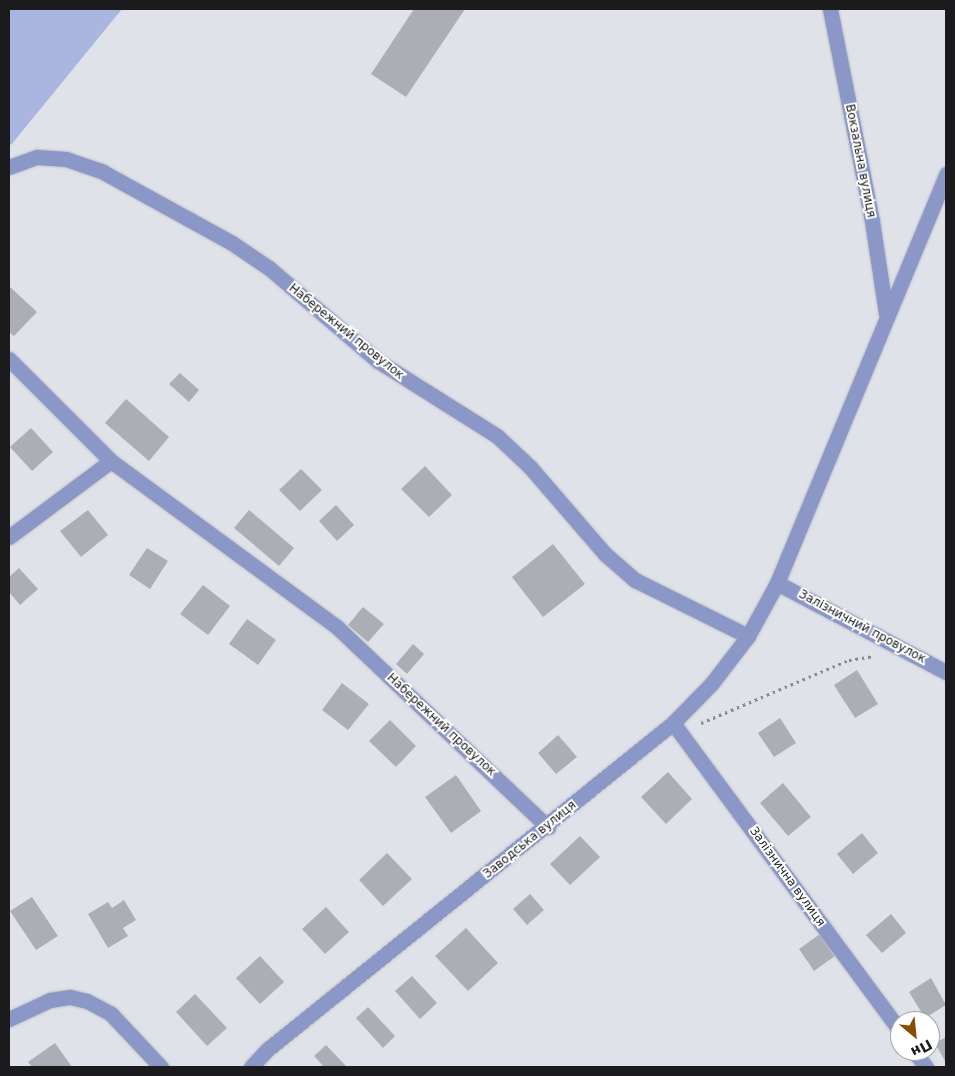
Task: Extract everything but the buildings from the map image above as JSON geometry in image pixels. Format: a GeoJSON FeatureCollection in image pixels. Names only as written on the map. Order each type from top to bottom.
{"type":"FeatureCollection","features":[{"type":"Feature","properties":{"kind":"street","name":"Вокзальна вулиця"},"geometry":{"type":"LineString","coordinates":[[830,9],[872,222],[886,314]]}},
{"type":"Feature","properties":{"kind":"street","name":"Набережний провулок"},"geometry":{"type":"LineString","coordinates":[[9,166],[37,157],[66,159],[103,172],[232,244],[269,268],[378,361],[497,436],[530,467],[605,554],[635,580],[748,636]]}},
{"type":"Feature","properties":{"kind":"street"},"geometry":{"type":"LineString","coordinates":[[777,583],[886,314],[946,174]]}},
{"type":"Feature","properties":{"kind":"street","name":"Набережний провулок"},"geometry":{"type":"LineString","coordinates":[[9,359],[111,461],[337,627],[548,827]]}},
{"type":"Feature","properties":{"kind":"street"},"geometry":{"type":"LineString","coordinates":[[9,537],[111,461]]}},
{"type":"Feature","properties":{"kind":"street","name":"Заводська вулиця"},"geometry":{"type":"LineString","coordinates":[[251,1067],[268,1049],[548,827],[673,723],[712,683],[748,636],[777,583]]}},
{"type":"Feature","properties":{"kind":"street","name":"Залізничний провулок"},"geometry":{"type":"LineString","coordinates":[[777,583],[946,672]]}},
{"type":"Feature","properties":{"kind":"street","name":"Залізнична вулиця"},"geometry":{"type":"LineString","coordinates":[[673,723],[890,1017]]}},
{"type":"Feature","properties":{"kind":"street"},"geometry":{"type":"LineString","coordinates":[[9,1019],[50,1000],[70,997],[87,1001],[110,1014],[161,1067]]}},
{"type":"Feature","properties":{"kind":"path"},"geometry":{"type":"LineString","coordinates":[[673,723],[697,724],[716,719],[849,660],[878,657]]}},
{"type":"Feature","properties":{"kind":"shaded area"},"geometry":{"type":"Polygon","coordinates":[[[9,9],[122,9],[11,145],[9,143],[9,9]]]}}]}
